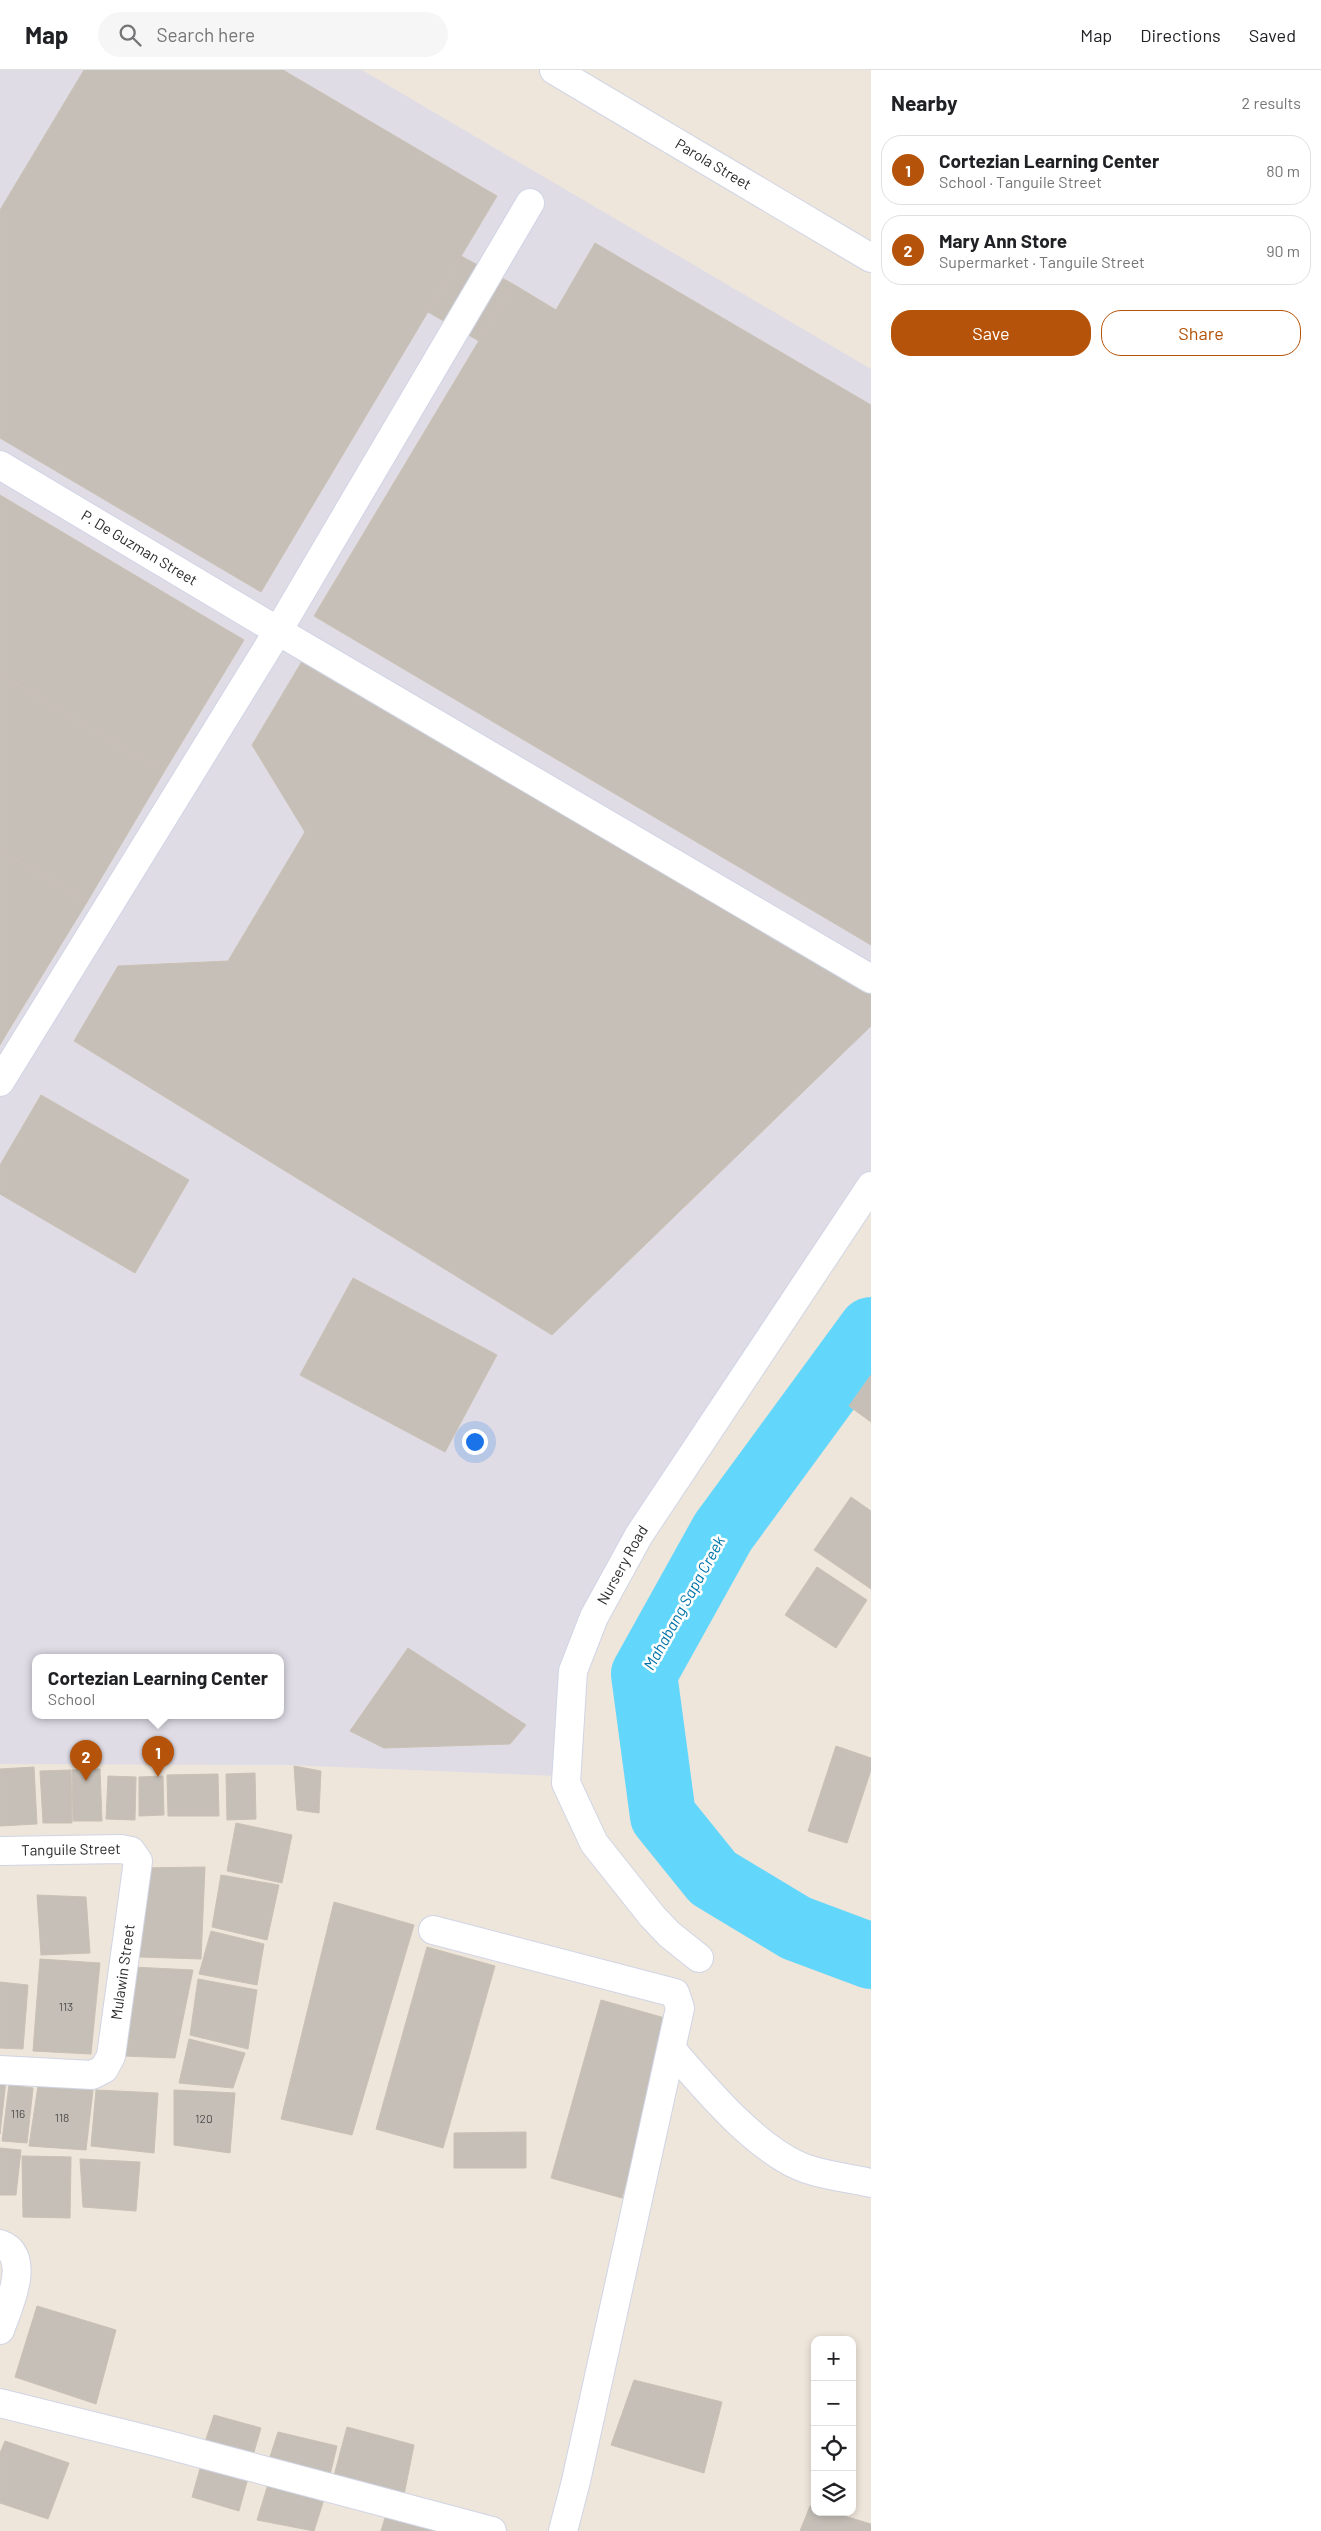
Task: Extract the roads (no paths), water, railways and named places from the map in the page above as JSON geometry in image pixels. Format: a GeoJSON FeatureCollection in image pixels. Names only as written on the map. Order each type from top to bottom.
{"type":"FeatureCollection","features":[{"type":"Feature","properties":{"kind":"street","name":"Parola Street"},"geometry":{"type":"LineString","coordinates":[[554,70],[871,258]]}},
{"type":"Feature","properties":{"kind":"street"},"geometry":{"type":"LineString","coordinates":[[0,1082],[278,632],[530,203]]}},
{"type":"Feature","properties":{"kind":"street","name":"P. De Guzman Street"},"geometry":{"type":"LineString","coordinates":[[0,465],[278,632],[871,979]]}},
{"type":"Feature","properties":{"kind":"street","name":"Nursery Road"},"geometry":{"type":"LineString","coordinates":[[699,1958],[669,1934],[652,1916],[594,1843],[566,1783],[573,1671],[594,1617],[639,1535],[871,1186]]}},
{"type":"Feature","properties":{"kind":"street","name":"Tanguile Street"},"geometry":{"type":"LineString","coordinates":[[0,1851],[121,1850],[131,1851],[138,1860]]}},
{"type":"Feature","properties":{"kind":"street","name":"Mulawin Street"},"geometry":{"type":"LineString","coordinates":[[0,2070],[92,2076],[104,2069],[111,2056],[138,1860]]}},
{"type":"Feature","properties":{"kind":"street"},"geometry":{"type":"LineString","coordinates":[[433,1930],[675,1993],[680,2008],[576,2481],[563,2531]]}},
{"type":"Feature","properties":{"kind":"street"},"geometry":{"type":"LineString","coordinates":[[672,2050],[716,2099],[773,2150],[807,2168],[871,2182]]}},
{"type":"Feature","properties":{"kind":"street"},"geometry":{"type":"LineString","coordinates":[[0,2330],[12,2298],[18,2266],[13,2252],[1,2244]]}},
{"type":"Feature","properties":{"kind":"street"},"geometry":{"type":"LineString","coordinates":[[0,2403],[161,2443],[492,2531]]}},
{"type":"Feature","properties":{"kind":"waterway","name":"Mahabang Sapa Creek"},"geometry":{"type":"LineString","coordinates":[[871,1330],[723,1532],[644,1674],[663,1816],[713,1878],[796,1928],[871,1956]]}},
{"type":"Feature","properties":{"kind":"place","name":"Cortezian Learning Center"},"geometry":{"type":"Point","coordinates":[158,1777]}},
{"type":"Feature","properties":{"kind":"place","name":"Mary Ann Store"},"geometry":{"type":"Point","coordinates":[86,1781]}}]}
